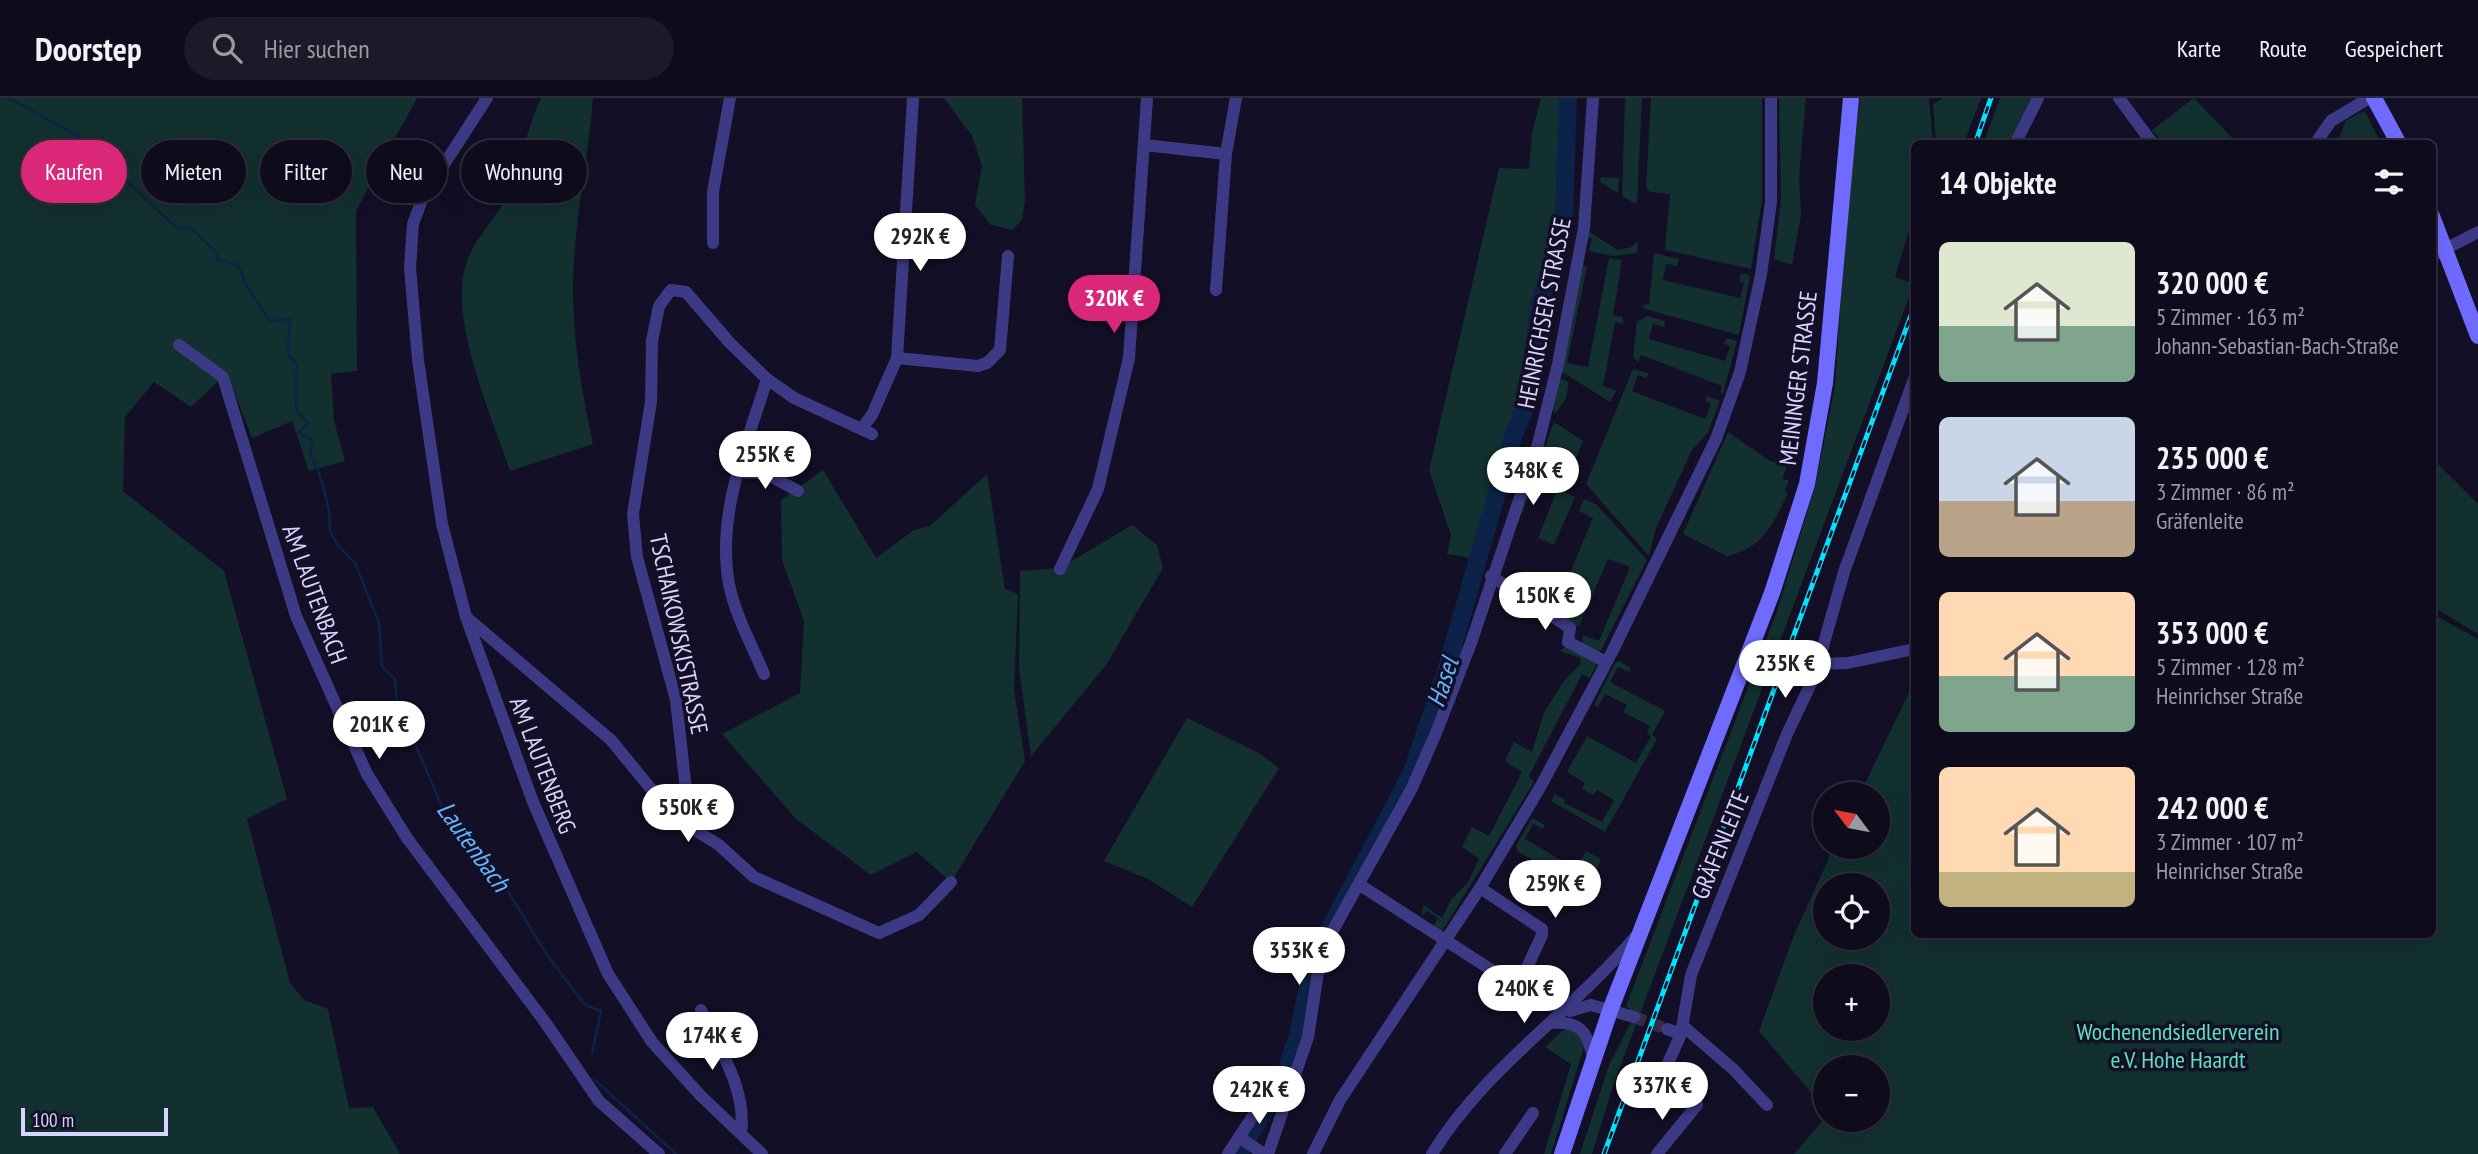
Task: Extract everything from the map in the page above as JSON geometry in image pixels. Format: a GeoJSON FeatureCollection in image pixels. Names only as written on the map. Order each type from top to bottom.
{"type":"FeatureCollection","features":[{"type":"Feature","properties":{"kind":"main road","name":"MEININGER STRASSE"},"geometry":{"type":"LineString","coordinates":[[1562,1154],[1593,1058],[1641,929],[1750,664],[1791,539],[1818,431],[1851,98]]}},
{"type":"Feature","properties":{"kind":"main road"},"geometry":{"type":"LineString","coordinates":[[2372,98],[2397,140]]}},
{"type":"Feature","properties":{"kind":"main road"},"geometry":{"type":"LineString","coordinates":[[2439,253],[2478,336]]}},
{"type":"Feature","properties":{"kind":"street","name":"AM LAUTENBERG"},"geometry":{"type":"LineString","coordinates":[[487,98],[423,197],[413,223],[410,268],[418,359],[442,524],[466,617],[533,802],[608,974],[652,1042],[701,1096],[762,1154]]}},
{"type":"Feature","properties":{"kind":"street"},"geometry":{"type":"LineString","coordinates":[[713,243],[713,192],[730,98]]}},
{"type":"Feature","properties":{"kind":"street"},"geometry":{"type":"LineString","coordinates":[[913,98],[897,358],[978,366],[996,357],[1000,350],[1008,256]]}},
{"type":"Feature","properties":{"kind":"street"},"geometry":{"type":"LineString","coordinates":[[1060,569],[1098,489],[1129,358],[1147,98]]}},
{"type":"Feature","properties":{"kind":"street"},"geometry":{"type":"LineString","coordinates":[[1216,290],[1226,154],[1237,98]]}},
{"type":"Feature","properties":{"kind":"street","name":"HEINRICHSER STRASSE"},"geometry":{"type":"LineString","coordinates":[[1239,1137],[1266,1154],[1308,1037],[1320,960],[1411,790],[1471,643],[1491,576],[1538,444],[1558,364],[1584,228],[1593,98]]}},
{"type":"Feature","properties":{"kind":"street"},"geometry":{"type":"LineString","coordinates":[[1313,1154],[1340,1100],[1480,888],[1542,784],[1606,662],[1716,439],[1740,372],[1767,233],[1772,151],[1771,98]]}},
{"type":"Feature","properties":{"kind":"street"},"geometry":{"type":"LineString","coordinates":[[2017,140],[2038,98]]}},
{"type":"Feature","properties":{"kind":"street"},"geometry":{"type":"LineString","coordinates":[[2119,98],[2150,140]]}},
{"type":"Feature","properties":{"kind":"street"},"geometry":{"type":"LineString","coordinates":[[2318,140],[2331,121],[2372,98]]}},
{"type":"Feature","properties":{"kind":"street"},"geometry":{"type":"LineString","coordinates":[[1144,145],[1226,154]]}},
{"type":"Feature","properties":{"kind":"street"},"geometry":{"type":"LineString","coordinates":[[2439,253],[2478,232]]}},
{"type":"Feature","properties":{"kind":"street","name":"TSCHAIKOWSKISTRASSE"},"geometry":{"type":"LineString","coordinates":[[690,826],[676,700],[637,557],[633,514],[651,402],[652,341],[659,306],[671,290],[686,292],[729,342],[767,379],[794,398],[867,431],[897,358]]}},
{"type":"Feature","properties":{"kind":"street","name":"AM LAUTENBACH"},"geometry":{"type":"LineString","coordinates":[[178,345],[223,377],[234,407],[249,471],[296,615],[367,775],[407,838],[545,1022],[599,1101],[659,1154]]}},
{"type":"Feature","properties":{"kind":"street"},"geometry":{"type":"LineString","coordinates":[[764,674],[729,584],[727,523],[738,472],[767,379]]}},
{"type":"Feature","properties":{"kind":"street","name":"GRÄFENLEITE"},"geometry":{"type":"LineString","coordinates":[[1657,1154],[1697,1105],[1696,1098],[1664,1072],[1682,1030],[1691,975],[1806,682],[1818,664],[1844,572],[1911,387]]}},
{"type":"Feature","properties":{"kind":"street"},"geometry":{"type":"LineString","coordinates":[[738,472],[765,473],[798,491]]}},
{"type":"Feature","properties":{"kind":"street"},"geometry":{"type":"LineString","coordinates":[[1491,576],[1570,628],[1568,642],[1606,662]]}},
{"type":"Feature","properties":{"kind":"street"},"geometry":{"type":"LineString","coordinates":[[466,617],[611,740],[674,817],[719,845],[754,877],[879,933],[919,915],[951,882]]}},
{"type":"Feature","properties":{"kind":"street"},"geometry":{"type":"LineString","coordinates":[[1818,664],[1848,663],[1911,650]]}},
{"type":"Feature","properties":{"kind":"street"},"geometry":{"type":"LineString","coordinates":[[1360,885],[1530,995]]}},
{"type":"Feature","properties":{"kind":"street"},"geometry":{"type":"LineString","coordinates":[[1480,888],[1542,929],[1542,935],[1518,987]]}},
{"type":"Feature","properties":{"kind":"street","name":"MEININGER STRASSE"},"geometry":{"type":"LineString","coordinates":[[1432,1154],[1458,1117],[1490,1081],[1602,975],[1641,929]]}},
{"type":"Feature","properties":{"kind":"street","name":"MEININGER STRASSE"},"geometry":{"type":"LineString","coordinates":[[1556,1019],[1584,1005],[1611,1008]]}},
{"type":"Feature","properties":{"kind":"street"},"geometry":{"type":"LineString","coordinates":[[1611,1008],[1634,1017]]}},
{"type":"Feature","properties":{"kind":"street"},"geometry":{"type":"LineString","coordinates":[[701,1010],[735,1080],[743,1121],[741,1133]]}},
{"type":"Feature","properties":{"kind":"street"},"geometry":{"type":"LineString","coordinates":[[1556,1019],[1583,1029],[1590,1039],[1593,1058]]}},
{"type":"Feature","properties":{"kind":"street"},"geometry":{"type":"LineString","coordinates":[[1667,1029],[1682,1030],[1732,1069],[1767,1105]]}},
{"type":"Feature","properties":{"kind":"street"},"geometry":{"type":"LineString","coordinates":[[1227,1154],[1272,1087]]}},
{"type":"Feature","properties":{"kind":"street"},"geometry":{"type":"LineString","coordinates":[[1506,1154],[1533,1113]]}},
{"type":"Feature","properties":{"kind":"green space"},"geometry":{"type":"Polygon","coordinates":[[[0,98],[417,98],[394,140],[366,140],[366,192],[356,211],[357,371],[331,374],[334,420],[345,461],[309,471],[292,421],[252,438],[227,373],[191,407],[154,382],[125,417],[123,491],[224,571],[287,799],[247,819],[290,983],[304,1000],[328,1009],[349,1108],[373,1107],[400,1154],[0,1154],[0,98]]]}},
{"type":"Feature","properties":{"kind":"green space"},"geometry":{"type":"Polygon","coordinates":[[[541,98],[593,98],[587,152],[587,140],[526,140],[541,98]]]}},
{"type":"Feature","properties":{"kind":"green space"},"geometry":{"type":"Polygon","coordinates":[[[944,98],[1022,98],[1025,200],[1022,220],[1012,230],[991,225],[975,205],[982,166],[972,136],[944,98]]]}},
{"type":"Feature","properties":{"kind":"green space"},"geometry":{"type":"Polygon","coordinates":[[[1541,98],[1568,98],[1567,176],[1558,252],[1540,301],[1526,405],[1513,437],[1478,559],[1447,554],[1451,535],[1429,470],[1499,168],[1529,169],[1532,133],[1541,98]]]}},
{"type":"Feature","properties":{"kind":"green space"},"geometry":{"type":"Polygon","coordinates":[[[1625,98],[1642,98],[1637,202],[1634,203],[1622,196],[1625,98]]]}},
{"type":"Feature","properties":{"kind":"green space"},"geometry":{"type":"Polygon","coordinates":[[[1651,98],[1762,98],[1762,200],[1751,269],[1665,250],[1670,194],[1650,192],[1646,188],[1651,98]]]}},
{"type":"Feature","properties":{"kind":"green space"},"geometry":{"type":"Polygon","coordinates":[[[1779,98],[1806,98],[1799,176],[1801,215],[1792,265],[1774,259],[1781,200],[1779,98]]]}},
{"type":"Feature","properties":{"kind":"green space"},"geometry":{"type":"Polygon","coordinates":[[[1860,98],[1929,98],[1933,140],[1911,140],[1911,225],[1895,277],[1911,283],[1911,292],[1614,1083],[1592,1154],[1580,1154],[1609,1065],[1635,1014],[1626,1006],[1776,614],[1815,487],[1835,386],[1845,230],[1860,98]]]}},
{"type":"Feature","properties":{"kind":"green space"},"geometry":{"type":"Polygon","coordinates":[[[1943,98],[1981,98],[1965,140],[1936,140],[1933,104],[1943,98]]]}},
{"type":"Feature","properties":{"kind":"green space"},"geometry":{"type":"Polygon","coordinates":[[[2000,98],[2031,98],[2010,140],[1984,140],[2000,98]]]}},
{"type":"Feature","properties":{"kind":"green space"},"geometry":{"type":"Polygon","coordinates":[[[2194,98],[2234,140],[2160,140],[2152,130],[2194,98]]]}},
{"type":"Feature","properties":{"kind":"green space"},"geometry":{"type":"Polygon","coordinates":[[[2365,111],[2380,140],[2338,140],[2346,120],[2365,111]]]}},
{"type":"Feature","properties":{"kind":"green space"},"geometry":{"type":"Polygon","coordinates":[[[1601,177],[1619,178],[1618,193],[1600,182],[1601,177]]]}},
{"type":"Feature","properties":{"kind":"green space"},"geometry":{"type":"Polygon","coordinates":[[[504,203],[580,203],[573,290],[575,329],[593,444],[510,471],[483,396],[467,340],[462,287],[470,253],[504,203]]]}},
{"type":"Feature","properties":{"kind":"green space"},"geometry":{"type":"Polygon","coordinates":[[[1586,230],[1618,250],[1631,247],[1638,241],[1637,253],[1613,256],[1589,251],[1592,238],[1585,237],[1586,230]]]}},
{"type":"Feature","properties":{"kind":"green space"},"geometry":{"type":"Polygon","coordinates":[[[1654,253],[1679,259],[1677,266],[1666,264],[1663,280],[1740,298],[1744,283],[1739,281],[1741,273],[1750,275],[1739,335],[1645,309],[1642,305],[1649,305],[1654,253]]]}},
{"type":"Feature","properties":{"kind":"green space"},"geometry":{"type":"Polygon","coordinates":[[[1609,258],[1622,260],[1613,315],[1622,317],[1624,324],[1615,322],[1603,386],[1616,391],[1610,402],[1562,372],[1581,265],[1587,266],[1567,363],[1588,367],[1609,258]]]}},
{"type":"Feature","properties":{"kind":"green space"},"geometry":{"type":"Polygon","coordinates":[[[1647,316],[1665,321],[1664,327],[1653,324],[1649,339],[1725,361],[1730,346],[1724,344],[1726,338],[1737,341],[1723,394],[1720,393],[1722,386],[1641,355],[1638,362],[1633,357],[1637,322],[1647,316]]]}},
{"type":"Feature","properties":{"kind":"green space"},"geometry":{"type":"Polygon","coordinates":[[[1633,369],[1649,373],[1646,378],[1638,375],[1632,391],[1705,419],[1711,404],[1705,401],[1707,396],[1720,401],[1708,432],[1692,450],[1656,528],[1649,556],[1586,484],[1633,369]]]}},
{"type":"Feature","properties":{"kind":"green space"},"geometry":{"type":"Polygon","coordinates":[[[1561,379],[1569,382],[1566,398],[1555,414],[1554,395],[1561,379]]]}},
{"type":"Feature","properties":{"kind":"green space"},"geometry":{"type":"Polygon","coordinates":[[[1554,422],[1583,441],[1562,491],[1575,497],[1554,545],[1538,538],[1571,456],[1549,447],[1514,532],[1554,422]]]}},
{"type":"Feature","properties":{"kind":"green space"},"geometry":{"type":"Polygon","coordinates":[[[1728,432],[1770,461],[1787,466],[1782,479],[1789,480],[1785,490],[1788,493],[1765,533],[1750,547],[1727,556],[1683,534],[1728,432]]]}},
{"type":"Feature","properties":{"kind":"green space"},"geometry":{"type":"Polygon","coordinates":[[[2436,462],[2478,504],[2478,634],[2436,609],[2436,462]]]}},
{"type":"Feature","properties":{"kind":"green space"},"geometry":{"type":"Polygon","coordinates":[[[823,470],[876,558],[914,530],[930,526],[987,474],[1005,589],[1018,594],[1014,690],[1025,761],[951,882],[917,852],[871,875],[796,819],[722,734],[800,693],[804,621],[782,560],[781,500],[823,470]]]}},
{"type":"Feature","properties":{"kind":"green space"},"geometry":{"type":"Polygon","coordinates":[[[1584,499],[1596,504],[1647,560],[1599,654],[1582,643],[1583,635],[1599,641],[1630,567],[1608,559],[1579,626],[1574,626],[1539,601],[1547,586],[1562,592],[1593,518],[1579,511],[1584,499]]]}},
{"type":"Feature","properties":{"kind":"green space"},"geometry":{"type":"Polygon","coordinates":[[[1132,525],[1157,545],[1163,568],[1106,665],[1031,756],[1019,668],[1020,571],[1060,568],[1132,525]]]}},
{"type":"Feature","properties":{"kind":"green space","name":"Wochenendsiedlerverein e.V. Hohe Haardt"},"geometry":{"type":"Polygon","coordinates":[[[2436,616],[2478,639],[2478,1154],[1794,1154],[1813,1132],[1890,1132],[1890,1055],[1813,1055],[1813,1095],[1759,1031],[1794,935],[1813,893],[1813,950],[1890,950],[1890,873],[1822,873],[1829,859],[1890,859],[1890,782],[1866,782],[1911,688],[1911,938],[2436,938],[2436,616]]]}},
{"type":"Feature","properties":{"kind":"green space"},"geometry":{"type":"Polygon","coordinates":[[[1565,647],[1597,663],[1590,678],[1582,674],[1529,776],[1534,782],[1441,933],[1433,927],[1438,918],[1427,911],[1422,916],[1423,905],[1442,918],[1451,900],[1468,882],[1479,859],[1462,847],[1472,827],[1489,836],[1522,772],[1505,761],[1514,742],[1532,752],[1544,713],[1563,682],[1581,663],[1580,658],[1560,651],[1565,647]]]}},
{"type":"Feature","properties":{"kind":"green space"},"geometry":{"type":"Polygon","coordinates":[[[1619,661],[1631,668],[1629,672],[1618,667],[1610,682],[1665,711],[1652,735],[1657,739],[1605,832],[1551,801],[1555,794],[1565,800],[1564,803],[1602,822],[1614,800],[1597,790],[1593,795],[1582,789],[1585,783],[1567,772],[1587,736],[1636,763],[1651,736],[1647,734],[1650,726],[1623,712],[1627,705],[1605,694],[1598,707],[1594,705],[1615,663],[1619,661]]]}},
{"type":"Feature","properties":{"kind":"green space"},"geometry":{"type":"Polygon","coordinates":[[[1187,718],[1259,753],[1279,768],[1192,907],[1148,879],[1104,861],[1187,718]]]}},
{"type":"Feature","properties":{"kind":"green space"},"geometry":{"type":"Polygon","coordinates":[[[1532,818],[1545,825],[1543,829],[1533,824],[1525,839],[1576,869],[1586,851],[1601,859],[1589,888],[1518,852],[1516,846],[1532,818]]]}},
{"type":"Feature","properties":{"kind":"green space"},"geometry":{"type":"Polygon","coordinates":[[[1569,1029],[1586,1040],[1551,1154],[1544,1154],[1571,1064],[1545,1047],[1562,1031],[1569,1029]]]}},
{"type":"Feature","properties":{"kind":"waterway","name":"Lautenbach"},"geometry":{"type":"LineString","coordinates":[[9,98],[79,137],[178,229],[190,227],[215,251],[218,260],[238,265],[246,285],[270,321],[290,319],[288,355],[297,364],[296,410],[308,423],[298,433],[312,439],[310,456],[324,491],[329,528],[336,543],[355,563],[379,623],[382,667],[395,679],[397,701],[445,814],[498,875],[547,955],[585,1005],[601,1011],[592,1053]]}},
{"type":"Feature","properties":{"kind":"waterway","name":"Hasel"},"geometry":{"type":"LineString","coordinates":[[1238,1154],[1284,1078],[1298,1035],[1314,959],[1412,772],[1446,671],[1513,437],[1526,405],[1540,301],[1557,252],[1564,214],[1568,98]]}},
{"type":"Feature","properties":{"kind":"waterway","name":"Lautenbach"},"geometry":{"type":"LineString","coordinates":[[594,1079],[676,1154]]}},
{"type":"Feature","properties":{"kind":"tunnel"},"geometry":{"type":"LineString","coordinates":[[1755,664],[1800,680]]}},
{"type":"Feature","properties":{"kind":"tunnel"},"geometry":{"type":"LineString","coordinates":[[1634,1017],[1667,1029]]}},
{"type":"Feature","properties":{"kind":"railway"},"geometry":{"type":"LineString","coordinates":[[1976,140],[1991,98]]}},
{"type":"Feature","properties":{"kind":"railway"},"geometry":{"type":"LineString","coordinates":[[1604,1154],[1911,315]]}}]}
